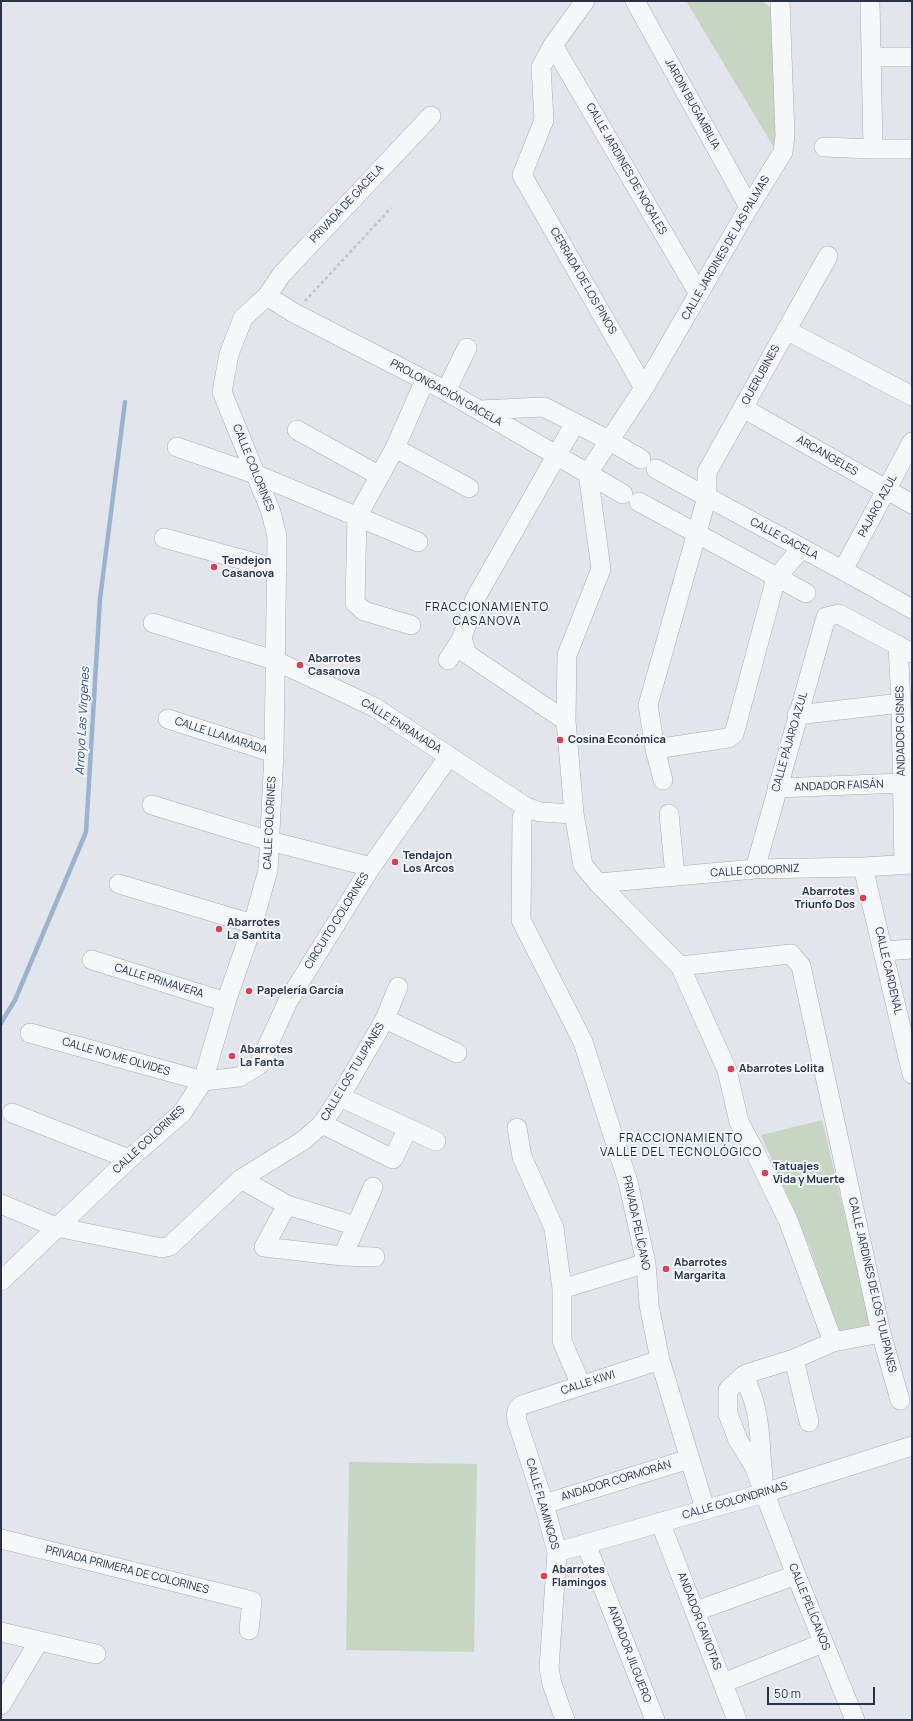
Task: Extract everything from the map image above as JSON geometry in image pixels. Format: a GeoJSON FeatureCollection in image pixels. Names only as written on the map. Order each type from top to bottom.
{"type":"FeatureCollection","features":[{"type":"Feature","properties":{"kind":"street"},"geometry":{"type":"LineString","coordinates":[[553,45],[585,1]]}},
{"type":"Feature","properties":{"kind":"street","name":"JARDIN BUGAMBILIA"},"geometry":{"type":"LineString","coordinates":[[635,1],[749,207]]}},
{"type":"Feature","properties":{"kind":"street","name":"CALLE JARDINES DE LAS PALMAS"},"geometry":{"type":"LineString","coordinates":[[588,473],[644,388],[749,207],[783,152],[785,135],[780,1]]}},
{"type":"Feature","properties":{"kind":"street"},"geometry":{"type":"LineString","coordinates":[[870,1],[873,149]]}},
{"type":"Feature","properties":{"kind":"street","name":"CERRADA DE LOS PINOS"},"geometry":{"type":"LineString","coordinates":[[553,45],[541,67],[544,120],[522,175],[644,388]]}},
{"type":"Feature","properties":{"kind":"street","name":"CALLE JARDINES DE NOGALES"},"geometry":{"type":"LineString","coordinates":[[553,45],[699,294]]}},
{"type":"Feature","properties":{"kind":"street"},"geometry":{"type":"LineString","coordinates":[[871,57],[912,57]]}},
{"type":"Feature","properties":{"kind":"street","name":"PRIVADA DE GACELA"},"geometry":{"type":"LineString","coordinates":[[267,296],[282,274],[431,116]]}},
{"type":"Feature","properties":{"kind":"street"},"geometry":{"type":"LineString","coordinates":[[824,147],[912,149]]}},
{"type":"Feature","properties":{"kind":"street","name":"QUERUBINES"},"geometry":{"type":"LineString","coordinates":[[663,780],[655,749],[648,705],[707,497],[707,472],[828,256]]}},
{"type":"Feature","properties":{"kind":"street","name":"PROLONGACIÓN GACELA"},"geometry":{"type":"LineString","coordinates":[[267,296],[294,313],[446,391],[556,456],[776,578],[806,593]]}},
{"type":"Feature","properties":{"kind":"street","name":"CALLE COLORINES"},"geometry":{"type":"LineString","coordinates":[[1,1281],[129,1159],[182,1113],[203,1081],[226,1002],[253,924],[268,870],[274,753],[274,660],[278,569],[277,537],[271,512],[222,392],[229,354],[243,318],[267,296]]}},
{"type":"Feature","properties":{"kind":"street"},"geometry":{"type":"LineString","coordinates":[[786,330],[912,396]]}},
{"type":"Feature","properties":{"kind":"street"},"geometry":{"type":"LineString","coordinates":[[446,391],[467,348]]}},
{"type":"Feature","properties":{"kind":"street"},"geometry":{"type":"LineString","coordinates":[[411,625],[364,611],[355,603],[357,517],[395,448],[425,380]]}},
{"type":"Feature","properties":{"kind":"street","name":"CALLE GACELA"},"geometry":{"type":"LineString","coordinates":[[480,410],[544,407],[610,441],[707,497],[912,609]]}},
{"type":"Feature","properties":{"kind":"street","name":"ARCANGELES"},"geometry":{"type":"LineString","coordinates":[[743,408],[912,504]]}},
{"type":"Feature","properties":{"kind":"street"},"geometry":{"type":"LineString","coordinates":[[448,660],[462,638],[474,599],[575,423]]}},
{"type":"Feature","properties":{"kind":"street"},"geometry":{"type":"LineString","coordinates":[[297,430],[380,476]]}},
{"type":"Feature","properties":{"kind":"street","name":"PAJARO AZUL"},"geometry":{"type":"LineString","coordinates":[[843,570],[912,442]]}},
{"type":"Feature","properties":{"kind":"street"},"geometry":{"type":"LineString","coordinates":[[178,447],[255,474],[418,542]]}},
{"type":"Feature","properties":{"kind":"street"},"geometry":{"type":"LineString","coordinates":[[395,448],[469,488]]}},
{"type":"Feature","properties":{"kind":"street"},"geometry":{"type":"LineString","coordinates":[[588,473],[601,568],[567,655],[566,721],[574,814],[584,865],[598,883],[680,966],[727,1070],[738,1122],[753,1148],[788,1220],[833,1342]]}},
{"type":"Feature","properties":{"kind":"street"},"geometry":{"type":"LineString","coordinates":[[164,538],[278,569]]}},
{"type":"Feature","properties":{"kind":"street"},"geometry":{"type":"LineString","coordinates":[[655,749],[728,738],[734,734],[776,578],[801,549]]}},
{"type":"Feature","properties":{"kind":"street","name":"CALLE PÁJARO AZUL"},"geometry":{"type":"LineString","coordinates":[[755,869],[826,617],[839,614],[905,649]]}},
{"type":"Feature","properties":{"kind":"street","name":"CALLE ENRAMADA"},"geometry":{"type":"LineString","coordinates":[[153,623],[274,660],[374,707],[526,807],[540,812],[574,814]]}},
{"type":"Feature","properties":{"kind":"street"},"geometry":{"type":"LineString","coordinates":[[462,638],[467,654],[566,721]]}},
{"type":"Feature","properties":{"kind":"street","name":"ANDADOR CISNES"},"geometry":{"type":"LineString","coordinates":[[905,649],[901,703],[902,783],[908,864]]}},
{"type":"Feature","properties":{"kind":"street"},"geometry":{"type":"LineString","coordinates":[[797,716],[901,703]]}},
{"type":"Feature","properties":{"kind":"street","name":"CALLE LLAMARADA"},"geometry":{"type":"LineString","coordinates":[[168,719],[274,753]]}},
{"type":"Feature","properties":{"kind":"street","name":"CIRCUITO COLORINES"},"geometry":{"type":"LineString","coordinates":[[203,1081],[239,1077],[259,1065],[288,1001],[371,867],[449,756]]}},
{"type":"Feature","properties":{"kind":"street","name":"ANDADOR FAISÁN"},"geometry":{"type":"LineString","coordinates":[[777,788],[902,783]]}},
{"type":"Feature","properties":{"kind":"street"},"geometry":{"type":"LineString","coordinates":[[152,806],[270,841],[371,867]]}},
{"type":"Feature","properties":{"kind":"street","name":"PRIVADA PELÍCANO"},"geometry":{"type":"LineString","coordinates":[[526,807],[522,818],[521,920],[583,1042],[628,1182],[646,1263],[648,1305],[660,1360],[705,1509]]}},
{"type":"Feature","properties":{"kind":"street"},"geometry":{"type":"LineString","coordinates":[[669,814],[674,876]]}},
{"type":"Feature","properties":{"kind":"street","name":"CALLE CODORNIZ"},"geometry":{"type":"LineString","coordinates":[[598,883],[755,869],[863,867],[908,864]]}},
{"type":"Feature","properties":{"kind":"street","name":"CALLE CARDENAL"},"geometry":{"type":"LineString","coordinates":[[863,867],[883,951],[907,1030],[912,1074]]}},
{"type":"Feature","properties":{"kind":"street"},"geometry":{"type":"LineString","coordinates":[[119,884],[253,924]]}},
{"type":"Feature","properties":{"kind":"street"},"geometry":{"type":"LineString","coordinates":[[883,951],[912,949]]}},
{"type":"Feature","properties":{"kind":"street","name":"CALLE JARDINES DE LOS TULIPANES"},"geometry":{"type":"LineString","coordinates":[[680,966],[791,954],[801,966],[881,1333],[900,1400]]}},
{"type":"Feature","properties":{"kind":"street","name":"CALLE PRIMAVERA"},"geometry":{"type":"LineString","coordinates":[[92,960],[226,1002]]}},
{"type":"Feature","properties":{"kind":"street","name":"CALLE LOS TULIPANES"},"geometry":{"type":"LineString","coordinates":[[56,1227],[162,1248],[170,1246],[241,1180],[304,1140],[322,1124],[340,1097],[385,1019],[398,987]]}},
{"type":"Feature","properties":{"kind":"street"},"geometry":{"type":"LineString","coordinates":[[385,1019],[457,1053]]}},
{"type":"Feature","properties":{"kind":"street","name":"CALLE NO ME OLVIDES"},"geometry":{"type":"LineString","coordinates":[[30,1033],[203,1081]]}},
{"type":"Feature","properties":{"kind":"street"},"geometry":{"type":"LineString","coordinates":[[340,1097],[436,1141]]}},
{"type":"Feature","properties":{"kind":"street"},"geometry":{"type":"LineString","coordinates":[[12,1113],[129,1159]]}},
{"type":"Feature","properties":{"kind":"street"},"geometry":{"type":"LineString","coordinates":[[322,1124],[393,1159],[408,1128]]}},
{"type":"Feature","properties":{"kind":"street"},"geometry":{"type":"LineString","coordinates":[[517,1128],[522,1157],[554,1228],[562,1288],[562,1341],[581,1385]]}},
{"type":"Feature","properties":{"kind":"street"},"geometry":{"type":"LineString","coordinates":[[241,1180],[287,1205],[356,1226]]}},
{"type":"Feature","properties":{"kind":"street"},"geometry":{"type":"LineString","coordinates":[[343,1256],[373,1187]]}},
{"type":"Feature","properties":{"kind":"street"},"geometry":{"type":"LineString","coordinates":[[1,1204],[56,1227]]}},
{"type":"Feature","properties":{"kind":"street"},"geometry":{"type":"LineString","coordinates":[[287,1205],[264,1247],[343,1256],[375,1257]]}},
{"type":"Feature","properties":{"kind":"street"},"geometry":{"type":"LineString","coordinates":[[562,1288],[646,1263]]}},
{"type":"Feature","properties":{"kind":"street"},"geometry":{"type":"LineString","coordinates":[[764,1493],[757,1411],[750,1389],[743,1376],[794,1359],[833,1342],[881,1333]]}},
{"type":"Feature","properties":{"kind":"street"},"geometry":{"type":"LineString","coordinates":[[794,1359],[809,1422]]}},
{"type":"Feature","properties":{"kind":"street","name":"CALLE KIWI"},"geometry":{"type":"LineString","coordinates":[[518,1408],[522,1405],[581,1385],[660,1360]]}},
{"type":"Feature","properties":{"kind":"street","name":"CALLE PELÍCANOS"},"geometry":{"type":"LineString","coordinates":[[743,1376],[728,1390],[728,1414],[738,1440],[754,1466],[852,1719]]}},
{"type":"Feature","properties":{"kind":"street","name":"CALLE FLAMINGOS"},"geometry":{"type":"LineString","coordinates":[[518,1408],[517,1421],[544,1504],[557,1552],[549,1668],[552,1684],[565,1720]]}},
{"type":"Feature","properties":{"kind":"street","name":"CALLE GOLONDRINAS"},"geometry":{"type":"LineString","coordinates":[[557,1552],[764,1493],[912,1446]]}},
{"type":"Feature","properties":{"kind":"street","name":"ANDADOR CORMORÁN"},"geometry":{"type":"LineString","coordinates":[[544,1504],[689,1459]]}},
{"type":"Feature","properties":{"kind":"street","name":"ANDADOR GAVIOTAS"},"geometry":{"type":"LineString","coordinates":[[660,1522],[738,1720]]}},
{"type":"Feature","properties":{"kind":"street","name":"PRIVADA PRIMERA DE COLORINES"},"geometry":{"type":"LineString","coordinates":[[1,1539],[252,1601],[248,1630]]}},
{"type":"Feature","properties":{"kind":"street","name":"ANDADOR JILGUERO"},"geometry":{"type":"LineString","coordinates":[[586,1544],[655,1720]]}},
{"type":"Feature","properties":{"kind":"street"},"geometry":{"type":"LineString","coordinates":[[696,1611],[796,1575]]}},
{"type":"Feature","properties":{"kind":"street"},"geometry":{"type":"LineString","coordinates":[[1,1632],[96,1654]]}},
{"type":"Feature","properties":{"kind":"street"},"geometry":{"type":"LineString","coordinates":[[1,1705],[39,1642]]}},
{"type":"Feature","properties":{"kind":"street"},"geometry":{"type":"LineString","coordinates":[[723,1683],[823,1643]]}},
{"type":"Feature","properties":{"kind":"path"},"geometry":{"type":"LineString","coordinates":[[294,313],[391,208]]}},
{"type":"Feature","properties":{"kind":"green space"},"geometry":{"type":"Polygon","coordinates":[[[686,1],[761,1],[773,9],[776,151],[686,1]]]}},
{"type":"Feature","properties":{"kind":"green space"},"geometry":{"type":"Polygon","coordinates":[[[822,1120],[872,1328],[839,1335],[810,1248],[761,1135],[822,1120]]]}},
{"type":"Feature","properties":{"kind":"green space"},"geometry":{"type":"Polygon","coordinates":[[[349,1462],[477,1464],[474,1652],[346,1650],[349,1462]]]}},
{"type":"Feature","properties":{"kind":"waterway","name":"Arroyo Las Virgenes"},"geometry":{"type":"LineString","coordinates":[[1,1023],[15,1000],[86,832],[100,599],[125,402]]}},
{"type":"Feature","properties":{"kind":"place","name":"Tendejon Casanova"},"geometry":{"type":"Point","coordinates":[214,567]}},
{"type":"Feature","properties":{"kind":"place","name":"Abarrotes Casanova"},"geometry":{"type":"Point","coordinates":[300,665]}},
{"type":"Feature","properties":{"kind":"place","name":"Cosina Económica"},"geometry":{"type":"Point","coordinates":[560,740]}},
{"type":"Feature","properties":{"kind":"place","name":"Tendajon Los Arcos"},"geometry":{"type":"Point","coordinates":[395,862]}},
{"type":"Feature","properties":{"kind":"place","name":"Abarrotes Triunfo Dos"},"geometry":{"type":"Point","coordinates":[863,898]}},
{"type":"Feature","properties":{"kind":"place","name":"Abarrotes La Santita"},"geometry":{"type":"Point","coordinates":[219,929]}},
{"type":"Feature","properties":{"kind":"place","name":"Papelería García"},"geometry":{"type":"Point","coordinates":[249,991]}},
{"type":"Feature","properties":{"kind":"place","name":"Abarrotes La Fanta"},"geometry":{"type":"Point","coordinates":[232,1056]}},
{"type":"Feature","properties":{"kind":"place","name":"Abarrotes Lolita"},"geometry":{"type":"Point","coordinates":[731,1069]}},
{"type":"Feature","properties":{"kind":"place","name":"Tatuajes Vida y Muerte"},"geometry":{"type":"Point","coordinates":[765,1173]}},
{"type":"Feature","properties":{"kind":"place","name":"Abarrotes Margarita"},"geometry":{"type":"Point","coordinates":[666,1269]}},
{"type":"Feature","properties":{"kind":"place","name":"Abarrotes Flamingos"},"geometry":{"type":"Point","coordinates":[544,1576]}},
{"type":"Feature","properties":{"kind":"district","name":"FRACCIONAMIENTO CASANOVA"},"geometry":{"type":"Point","coordinates":[487,615]}},
{"type":"Feature","properties":{"kind":"district","name":"FRACCIONAMIENTO VALLE DEL TECNOLÓGICO"},"geometry":{"type":"Point","coordinates":[681,1146]}}]}
